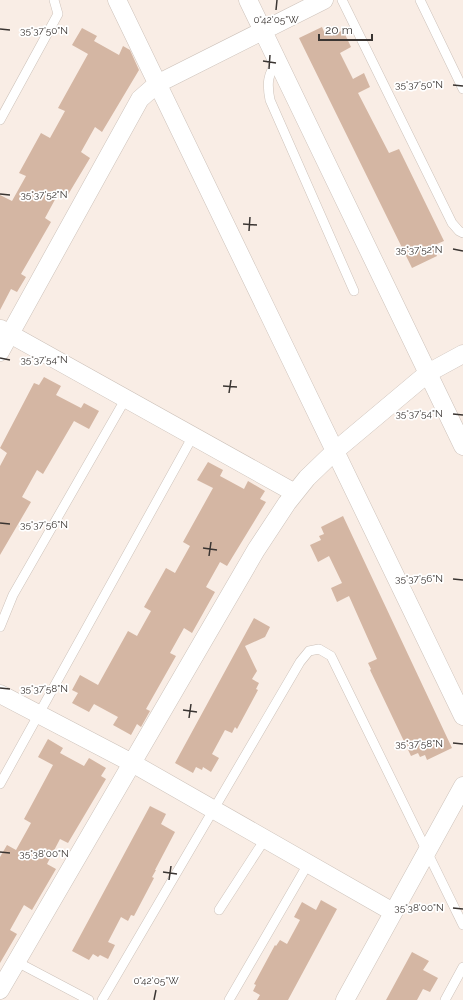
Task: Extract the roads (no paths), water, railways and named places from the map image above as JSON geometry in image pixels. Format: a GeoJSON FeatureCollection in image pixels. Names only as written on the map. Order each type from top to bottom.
{"type":"FeatureCollection","features":[{"type":"Feature","properties":{"kind":"street"},"geometry":{"type":"LineString","coordinates":[[117,0],[463,716]]}},
{"type":"Feature","properties":{"kind":"street"},"geometry":{"type":"LineString","coordinates":[[248,0],[463,446]]}},
{"type":"Feature","properties":{"kind":"street"},"geometry":{"type":"LineString","coordinates":[[0,352],[5,331],[140,99],[157,84],[324,0]]}},
{"type":"Feature","properties":{"kind":"street"},"geometry":{"type":"LineString","coordinates":[[5,331],[295,493]]}},
{"type":"Feature","properties":{"kind":"street"},"geometry":{"type":"LineString","coordinates":[[0,990],[256,550],[295,493],[307,478],[335,450],[428,373],[463,354]]}},
{"type":"Feature","properties":{"kind":"street"},"geometry":{"type":"LineString","coordinates":[[0,694],[132,763],[393,912]]}},
{"type":"Feature","properties":{"kind":"street"},"geometry":{"type":"LineString","coordinates":[[345,1000],[463,786]]}},
{"type":"Feature","properties":{"kind":"lane"},"geometry":{"type":"LineString","coordinates":[[0,120],[58,14],[54,0]]}},
{"type":"Feature","properties":{"kind":"lane"},"geometry":{"type":"LineString","coordinates":[[342,0],[452,223],[459,231],[463,232]]}},
{"type":"Feature","properties":{"kind":"lane"},"geometry":{"type":"LineString","coordinates":[[420,0],[463,89]]}},
{"type":"Feature","properties":{"kind":"lane"},"geometry":{"type":"LineString","coordinates":[[278,62],[269,76],[268,87],[270,100],[354,291]]}},
{"type":"Feature","properties":{"kind":"lane"},"geometry":{"type":"LineString","coordinates":[[0,627],[13,595],[126,398]]}},
{"type":"Feature","properties":{"kind":"lane"},"geometry":{"type":"LineString","coordinates":[[0,784],[40,715],[193,436]]}},
{"type":"Feature","properties":{"kind":"lane"},"geometry":{"type":"LineString","coordinates":[[102,1000],[300,662],[309,651],[319,649],[331,656],[463,925]]}},
{"type":"Feature","properties":{"kind":"lane"},"geometry":{"type":"LineString","coordinates":[[219,910],[265,839]]}},
{"type":"Feature","properties":{"kind":"lane"},"geometry":{"type":"LineString","coordinates":[[229,1000],[308,864]]}},
{"type":"Feature","properties":{"kind":"lane"},"geometry":{"type":"LineString","coordinates":[[17,962],[89,1000]]}},
{"type":"Feature","properties":{"kind":"lane"},"geometry":{"type":"LineString","coordinates":[[445,1000],[463,967]]}}]}
